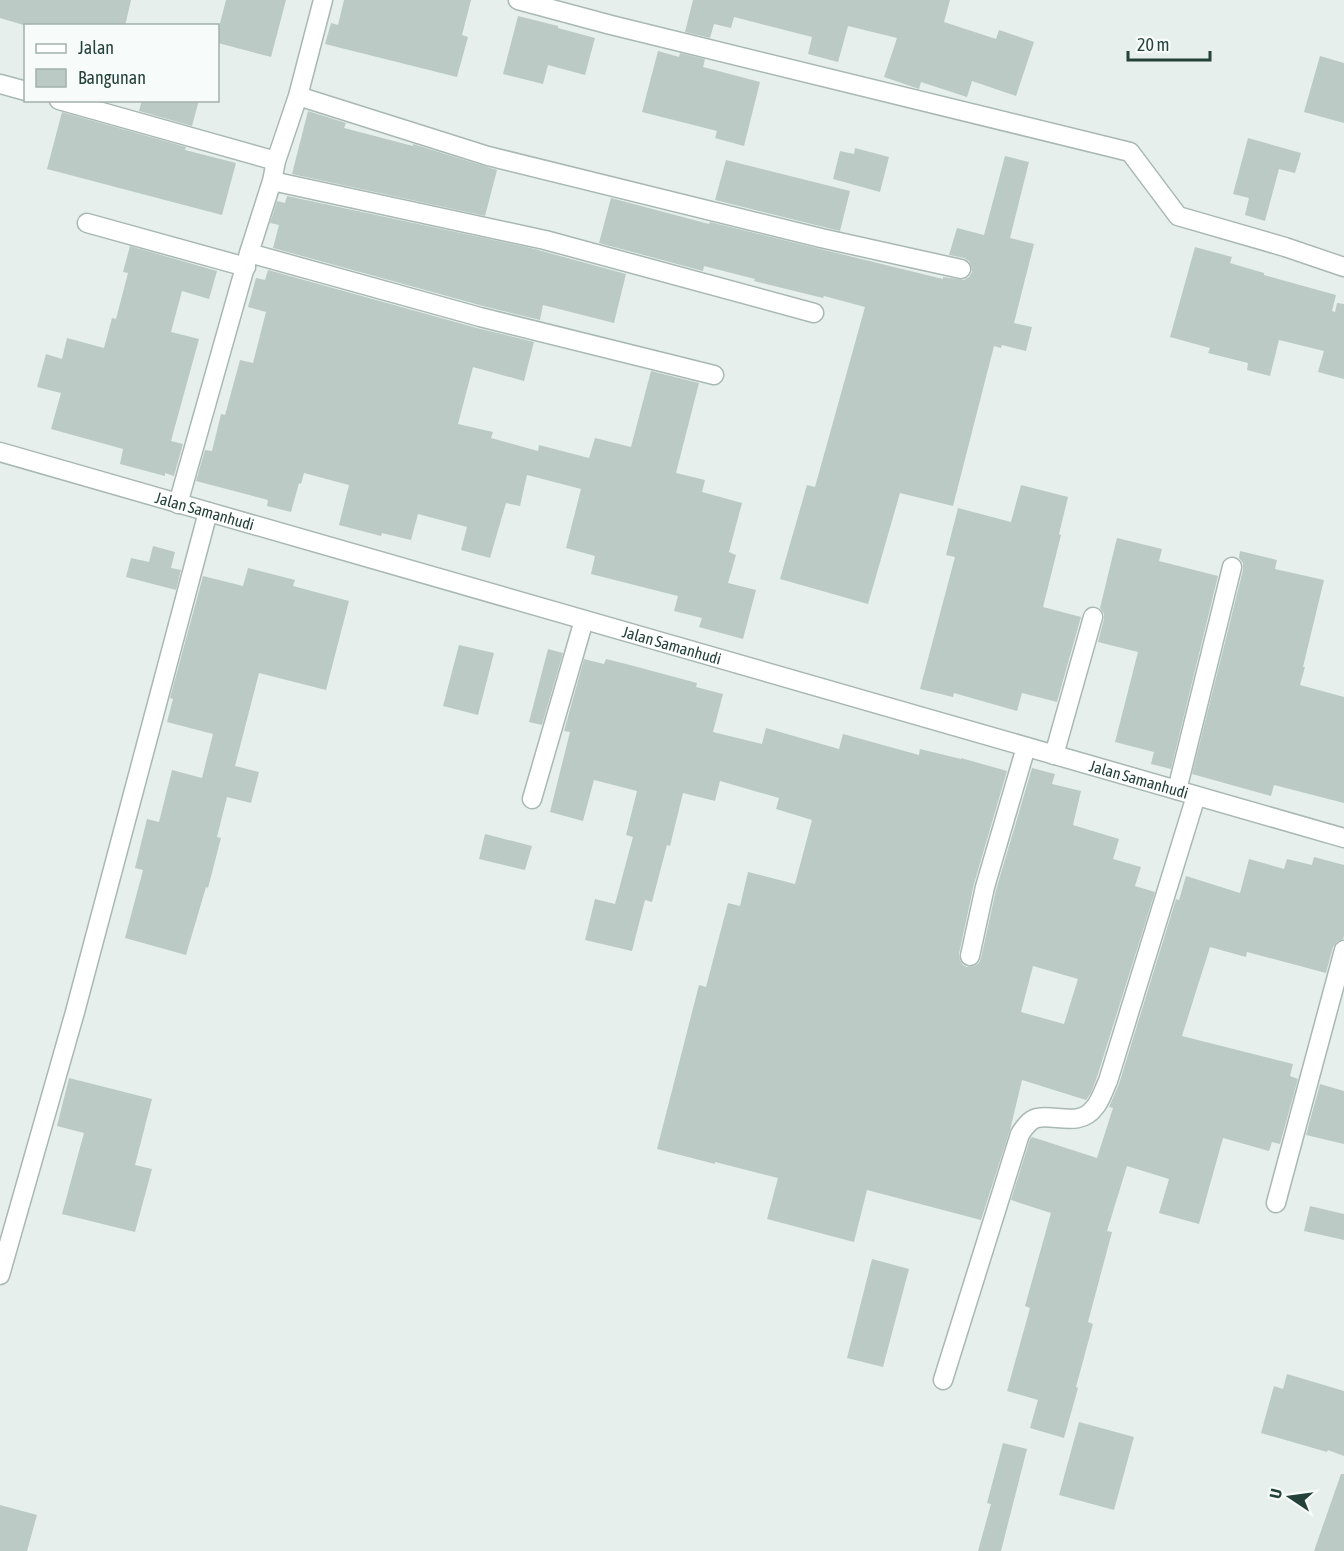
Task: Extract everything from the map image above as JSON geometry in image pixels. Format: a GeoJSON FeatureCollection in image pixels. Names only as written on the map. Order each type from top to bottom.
{"type":"FeatureCollection","features":[{"type":"Feature","properties":{"kind":"street"},"geometry":{"type":"LineString","coordinates":[[178,504],[276,161],[298,96],[323,0]]}},
{"type":"Feature","properties":{"kind":"street"},"geometry":{"type":"LineString","coordinates":[[518,0],[610,25],[1130,152],[1178,216],[1344,267]]}},
{"type":"Feature","properties":{"kind":"street"},"geometry":{"type":"LineString","coordinates":[[0,84],[24,90]]}},
{"type":"Feature","properties":{"kind":"street"},"geometry":{"type":"LineString","coordinates":[[298,96],[488,156],[821,238],[961,269]]}},
{"type":"Feature","properties":{"kind":"street"},"geometry":{"type":"LineString","coordinates":[[66,102],[276,161]]}},
{"type":"Feature","properties":{"kind":"street"},"geometry":{"type":"LineString","coordinates":[[272,181],[545,240],[814,313]]}},
{"type":"Feature","properties":{"kind":"street"},"geometry":{"type":"LineString","coordinates":[[87,223],[714,375]]}},
{"type":"Feature","properties":{"kind":"street","name":"Jalan Samanhudi"},"geometry":{"type":"LineString","coordinates":[[0,452],[1344,838]]}},
{"type":"Feature","properties":{"kind":"street"},"geometry":{"type":"LineString","coordinates":[[0,1275],[75,1012],[208,512]]}},
{"type":"Feature","properties":{"kind":"street"},"geometry":{"type":"LineString","coordinates":[[1177,790],[1232,567]]}},
{"type":"Feature","properties":{"kind":"street"},"geometry":{"type":"LineString","coordinates":[[1054,755],[1093,617]]}},
{"type":"Feature","properties":{"kind":"street"},"geometry":{"type":"LineString","coordinates":[[532,799],[584,620]]}},
{"type":"Feature","properties":{"kind":"street"},"geometry":{"type":"LineString","coordinates":[[970,956],[985,887],[1026,747]]}},
{"type":"Feature","properties":{"kind":"street"},"geometry":{"type":"LineString","coordinates":[[943,1380],[1020,1134],[1030,1122],[1037,1118],[1082,1118],[1095,1108],[1108,1082],[1196,796]]}},
{"type":"Feature","properties":{"kind":"street"},"geometry":{"type":"LineString","coordinates":[[1276,1203],[1344,950]]}},
{"type":"Feature","properties":{"kind":"building"},"geometry":{"type":"Polygon","coordinates":[[[0,0],[131,0],[125,24],[24,25],[0,18],[0,0]]]}},
{"type":"Feature","properties":{"kind":"building"},"geometry":{"type":"Polygon","coordinates":[[[226,0],[286,0],[271,57],[219,43],[219,27],[226,0]]]}},
{"type":"Feature","properties":{"kind":"building"},"geometry":{"type":"Polygon","coordinates":[[[344,0],[471,0],[462,35],[468,37],[457,77],[325,44],[331,23],[338,25],[344,0]]]}},
{"type":"Feature","properties":{"kind":"building"},"geometry":{"type":"Polygon","coordinates":[[[693,0],[950,0],[944,22],[996,39],[999,30],[1034,42],[1016,96],[972,81],[967,97],[921,82],[919,89],[884,77],[897,38],[848,26],[838,62],[808,54],[812,37],[734,17],[731,28],[714,24],[710,38],[685,32],[693,0]]]}},
{"type":"Feature","properties":{"kind":"building"},"geometry":{"type":"Polygon","coordinates":[[[518,16],[595,38],[585,75],[548,65],[543,84],[503,74],[518,16]]]}},
{"type":"Feature","properties":{"kind":"building"},"geometry":{"type":"Polygon","coordinates":[[[658,51],[679,57],[680,53],[705,59],[703,67],[760,82],[744,146],[715,138],[717,131],[642,112],[658,51]]]}},
{"type":"Feature","properties":{"kind":"building"},"geometry":{"type":"Polygon","coordinates":[[[1320,56],[1344,63],[1344,123],[1304,112],[1320,56]]]}},
{"type":"Feature","properties":{"kind":"building"},"geometry":{"type":"Polygon","coordinates":[[[141,102],[198,102],[192,126],[139,111],[141,102]]]}},
{"type":"Feature","properties":{"kind":"building"},"geometry":{"type":"Polygon","coordinates":[[[308,111],[346,123],[344,128],[413,146],[413,144],[497,170],[485,216],[292,174],[308,111]]]}},
{"type":"Feature","properties":{"kind":"building"},"geometry":{"type":"Polygon","coordinates":[[[62,112],[186,147],[185,150],[236,163],[222,215],[47,169],[62,112]]]}},
{"type":"Feature","properties":{"kind":"building"},"geometry":{"type":"Polygon","coordinates":[[[1248,138],[1301,153],[1295,173],[1279,169],[1265,221],[1245,215],[1249,198],[1233,194],[1248,138]]]}},
{"type":"Feature","properties":{"kind":"building"},"geometry":{"type":"Polygon","coordinates":[[[855,148],[889,157],[880,192],[833,179],[840,151],[854,154],[855,148]]]}},
{"type":"Feature","properties":{"kind":"building"},"geometry":{"type":"Polygon","coordinates":[[[1005,156],[1029,162],[1010,238],[1034,244],[1014,323],[1032,327],[1026,351],[1002,345],[1001,348],[994,346],[953,506],[900,493],[868,604],[780,579],[807,485],[815,487],[865,307],[754,281],[755,279],[704,266],[703,271],[599,243],[611,198],[709,224],[710,222],[943,279],[943,277],[964,280],[972,272],[969,261],[949,255],[957,228],[984,235],[1005,156]]]}},
{"type":"Feature","properties":{"kind":"building"},"geometry":{"type":"Polygon","coordinates":[[[726,160],[850,191],[840,231],[715,200],[726,160]]]}},
{"type":"Feature","properties":{"kind":"building"},"geometry":{"type":"Polygon","coordinates":[[[287,196],[531,248],[626,274],[614,323],[543,305],[540,320],[273,248],[279,225],[270,223],[277,201],[285,203],[287,196]]]}},
{"type":"Feature","properties":{"kind":"building"},"geometry":{"type":"Polygon","coordinates":[[[130,246],[217,271],[209,299],[182,291],[171,332],[199,339],[171,441],[183,444],[174,476],[165,473],[165,476],[120,464],[123,449],[51,429],[61,393],[37,387],[46,354],[62,359],[67,338],[104,348],[112,318],[116,319],[128,273],[123,272],[130,246]]]}},
{"type":"Feature","properties":{"kind":"building"},"geometry":{"type":"Polygon","coordinates":[[[1195,247],[1232,257],[1230,263],[1264,273],[1264,275],[1336,295],[1332,311],[1335,312],[1337,303],[1344,304],[1344,379],[1318,372],[1324,351],[1279,340],[1270,376],[1247,370],[1248,363],[1208,353],[1210,348],[1170,337],[1195,247]]]}},
{"type":"Feature","properties":{"kind":"building"},"geometry":{"type":"Polygon","coordinates":[[[268,270],[534,342],[524,381],[473,367],[458,424],[493,432],[491,438],[538,451],[539,445],[589,458],[595,438],[631,447],[651,371],[699,383],[676,473],[705,480],[702,492],[742,503],[729,552],[736,555],[728,583],[756,590],[743,639],[699,627],[702,618],[674,611],[678,596],[591,574],[595,556],[566,548],[581,489],[527,475],[520,506],[506,503],[490,558],[461,550],[467,527],[418,514],[411,540],[382,533],[381,536],[339,525],[349,485],[304,473],[291,512],[267,506],[268,500],[196,481],[205,450],[212,451],[221,414],[225,415],[240,360],[253,363],[266,312],[248,307],[256,278],[265,280],[268,270]]]}},
{"type":"Feature","properties":{"kind":"building"},"geometry":{"type":"Polygon","coordinates":[[[1021,485],[1068,497],[1043,607],[1081,617],[1057,702],[1022,693],[1017,711],[954,693],[953,697],[920,689],[955,557],[946,555],[958,508],[1011,522],[1021,485]]]}},
{"type":"Feature","properties":{"kind":"building"},"geometry":{"type":"Polygon","coordinates":[[[1117,538],[1162,549],[1159,561],[1218,576],[1171,769],[1151,764],[1154,752],[1115,742],[1138,652],[1098,642],[1104,619],[1100,608],[1117,538]]]}},
{"type":"Feature","properties":{"kind":"building"},"geometry":{"type":"Polygon","coordinates":[[[153,546],[175,552],[171,568],[181,570],[176,590],[126,577],[131,558],[149,562],[153,546]]]}},
{"type":"Feature","properties":{"kind":"building"},"geometry":{"type":"Polygon","coordinates":[[[1240,551],[1277,560],[1275,569],[1324,580],[1300,685],[1344,697],[1344,803],[1274,785],[1271,796],[1192,774],[1243,570],[1243,563],[1239,558],[1240,551]]]}},
{"type":"Feature","properties":{"kind":"building"},"geometry":{"type":"Polygon","coordinates":[[[248,568],[295,580],[293,586],[349,601],[326,690],[259,673],[235,766],[259,772],[251,803],[227,797],[217,837],[221,838],[208,888],[206,887],[186,955],[125,938],[143,870],[135,868],[147,819],[159,822],[172,770],[202,778],[213,734],[167,722],[173,699],[170,698],[203,576],[243,586],[248,568]]]}},
{"type":"Feature","properties":{"kind":"building"},"geometry":{"type":"Polygon","coordinates":[[[459,645],[494,653],[478,715],[443,706],[459,645]]]}},
{"type":"Feature","properties":{"kind":"building"},"geometry":{"type":"Polygon","coordinates":[[[548,649],[563,653],[542,725],[529,722],[548,649]]]}},
{"type":"Feature","properties":{"kind":"building"},"geometry":{"type":"Polygon","coordinates":[[[584,659],[604,664],[606,659],[697,683],[696,687],[723,694],[713,732],[762,744],[766,728],[839,749],[843,734],[919,755],[920,749],[1007,771],[974,884],[959,954],[963,965],[967,967],[979,963],[981,958],[996,890],[1032,768],[1055,774],[1052,784],[1081,791],[1073,825],[1119,839],[1113,859],[1141,867],[1135,886],[1155,892],[1091,1093],[1086,1100],[1022,1080],[1010,1130],[981,1220],[867,1190],[854,1242],[767,1219],[778,1178],[657,1149],[699,985],[706,987],[728,903],[740,906],[748,872],[795,884],[812,820],[776,809],[779,798],[720,781],[715,801],[683,793],[670,846],[667,845],[652,902],[645,900],[632,951],[585,940],[595,899],[615,904],[633,837],[626,835],[637,791],[594,780],[583,821],[550,812],[570,732],[564,731],[584,659]],[[1033,966],[1021,1012],[1064,1024],[1078,979],[1033,966]]]}},
{"type":"Feature","properties":{"kind":"building"},"geometry":{"type":"Polygon","coordinates":[[[485,834],[532,846],[525,870],[479,859],[485,834]]]}},
{"type":"Feature","properties":{"kind":"building"},"geometry":{"type":"Polygon","coordinates":[[[1314,857],[1344,865],[1344,936],[1333,947],[1326,973],[1247,952],[1246,957],[1210,947],[1182,1036],[1293,1064],[1290,1076],[1298,1079],[1280,1144],[1272,1142],[1269,1151],[1223,1138],[1199,1224],[1159,1213],[1169,1179],[1127,1166],[1107,1231],[1112,1232],[1088,1322],[1093,1324],[1064,1438],[1030,1428],[1038,1400],[1007,1391],[1030,1308],[1025,1306],[1051,1213],[1011,1200],[1030,1139],[1032,1137],[1097,1158],[1113,1108],[1109,1107],[1119,1084],[1176,899],[1179,900],[1186,876],[1240,893],[1249,859],[1284,869],[1287,859],[1312,865],[1314,857]]]}},
{"type":"Feature","properties":{"kind":"building"},"geometry":{"type":"Polygon","coordinates":[[[69,1078],[152,1099],[135,1165],[152,1169],[135,1232],[62,1214],[84,1133],[57,1126],[69,1078]]]}},
{"type":"Feature","properties":{"kind":"building"},"geometry":{"type":"Polygon","coordinates":[[[1320,1084],[1344,1091],[1344,1144],[1306,1135],[1320,1084]]]}},
{"type":"Feature","properties":{"kind":"building"},"geometry":{"type":"Polygon","coordinates":[[[1310,1206],[1344,1214],[1344,1240],[1304,1231],[1310,1206]]]}},
{"type":"Feature","properties":{"kind":"building"},"geometry":{"type":"Polygon","coordinates":[[[872,1259],[909,1269],[883,1367],[847,1358],[872,1259]]]}},
{"type":"Feature","properties":{"kind":"building"},"geometry":{"type":"Polygon","coordinates":[[[1287,1374],[1344,1391],[1344,1456],[1261,1433],[1274,1386],[1283,1389],[1287,1374]]]}},
{"type":"Feature","properties":{"kind":"building"},"geometry":{"type":"Polygon","coordinates":[[[1079,1422],[1134,1437],[1114,1510],[1059,1495],[1079,1422]]]}},
{"type":"Feature","properties":{"kind":"building"},"geometry":{"type":"Polygon","coordinates":[[[1003,1443],[1027,1449],[1001,1551],[978,1551],[991,1504],[987,1503],[1003,1443]]]}},
{"type":"Feature","properties":{"kind":"building"},"geometry":{"type":"Polygon","coordinates":[[[1341,1474],[1344,1474],[1344,1551],[1314,1551],[1341,1474]]]}},
{"type":"Feature","properties":{"kind":"building"},"geometry":{"type":"Polygon","coordinates":[[[0,1505],[37,1515],[27,1551],[0,1551],[0,1505]]]}}]}
